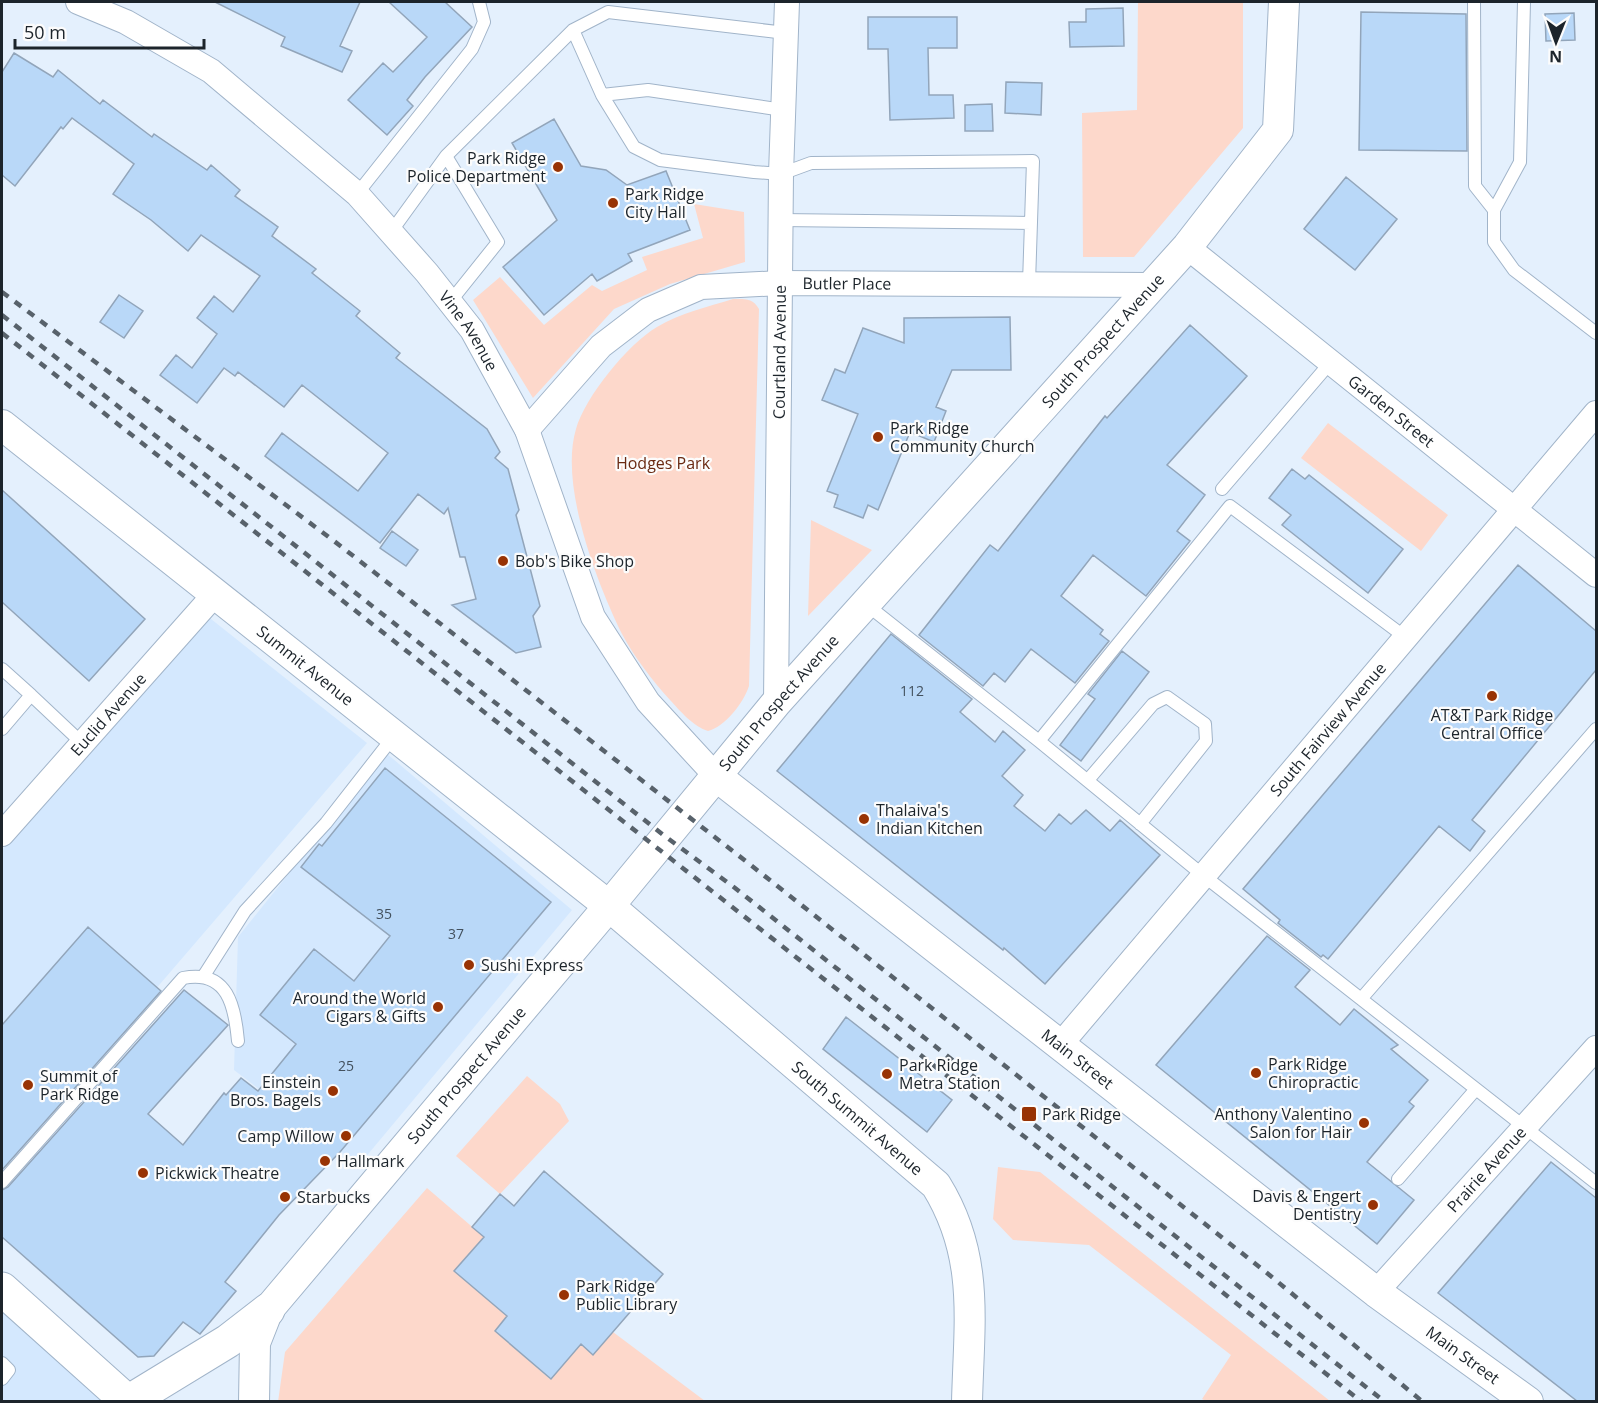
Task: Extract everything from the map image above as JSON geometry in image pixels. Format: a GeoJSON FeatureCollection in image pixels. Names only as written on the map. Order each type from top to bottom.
{"type":"FeatureCollection","features":[{"type":"Feature","properties":{"kind":"main road"},"geometry":{"type":"LineString","coordinates":[[2,1288],[128,1401],[228,1341],[268,1310]]}},
{"type":"Feature","properties":{"kind":"street","name":"Vine Avenue"},"geometry":{"type":"LineString","coordinates":[[78,2],[126,22],[212,72],[357,194],[450,302],[472,330],[527,430],[593,617],[648,702],[716,776]]}},
{"type":"Feature","properties":{"kind":"street","name":"Courtland Avenue"},"geometry":{"type":"LineString","coordinates":[[776,704],[780,220],[787,2]]}},
{"type":"Feature","properties":{"kind":"street","name":"South Prospect Avenue"},"geometry":{"type":"LineString","coordinates":[[254,1401],[255,1343],[268,1310],[776,704],[1186,247],[1278,130],[1284,2]]}},
{"type":"Feature","properties":{"kind":"street","name":"Garden Street"},"geometry":{"type":"LineString","coordinates":[[1186,247],[1596,575]]}},
{"type":"Feature","properties":{"kind":"street","name":"Butler Place"},"geometry":{"type":"LineString","coordinates":[[527,430],[601,346],[648,310],[701,287],[780,284],[1150,285]]}},
{"type":"Feature","properties":{"kind":"street","name":"South Fairview Avenue"},"geometry":{"type":"LineString","coordinates":[[1060,1045],[1596,413]]}},
{"type":"Feature","properties":{"kind":"street","name":"Summit Avenue"},"geometry":{"type":"LineString","coordinates":[[2,425],[609,906]]}},
{"type":"Feature","properties":{"kind":"street","name":"Euclid Avenue"},"geometry":{"type":"LineString","coordinates":[[2,834],[215,594]]}},
{"type":"Feature","properties":{"kind":"street","name":"Main Street"},"geometry":{"type":"LineString","coordinates":[[716,776],[1376,1293],[1528,1401]]}},
{"type":"Feature","properties":{"kind":"street","name":"South Summit Avenue"},"geometry":{"type":"LineString","coordinates":[[609,906],[936,1185],[952,1211],[962,1236],[968,1269],[967,1401]]}},
{"type":"Feature","properties":{"kind":"street","name":"Prairie Avenue"},"geometry":{"type":"LineString","coordinates":[[1376,1293],[1596,1048]]}},
{"type":"Feature","properties":{"kind":"lane"},"geometry":{"type":"LineString","coordinates":[[357,194],[472,49],[484,22],[479,2]]}},
{"type":"Feature","properties":{"kind":"lane"},"geometry":{"type":"LineString","coordinates":[[1474,2],[1475,186],[1494,210]]}},
{"type":"Feature","properties":{"kind":"lane"},"geometry":{"type":"LineString","coordinates":[[1524,2],[1520,162],[1494,210],[1494,242],[1514,270],[1596,333]]}},
{"type":"Feature","properties":{"kind":"lane"},"geometry":{"type":"LineString","coordinates":[[391,231],[446,156],[573,30],[608,12],[786,33]]}},
{"type":"Feature","properties":{"kind":"lane"},"geometry":{"type":"LineString","coordinates":[[573,30],[602,95],[633,147],[660,160],[781,174],[811,163],[1033,161],[1029,283]]}},
{"type":"Feature","properties":{"kind":"lane"},"geometry":{"type":"LineString","coordinates":[[602,95],[648,90],[783,110]]}},
{"type":"Feature","properties":{"kind":"lane"},"geometry":{"type":"LineString","coordinates":[[446,156],[498,242],[450,302]]}},
{"type":"Feature","properties":{"kind":"lane"},"geometry":{"type":"LineString","coordinates":[[780,220],[1031,224]]}},
{"type":"Feature","properties":{"kind":"lane"},"geometry":{"type":"LineString","coordinates":[[1222,489],[1330,363]]}},
{"type":"Feature","properties":{"kind":"lane"},"geometry":{"type":"LineString","coordinates":[[1039,741],[1230,506],[1405,638]]}},
{"type":"Feature","properties":{"kind":"lane"},"geometry":{"type":"LineString","coordinates":[[867,605],[1088,780],[1204,876],[1596,1183]]}},
{"type":"Feature","properties":{"kind":"lane"},"geometry":{"type":"LineString","coordinates":[[2,669],[82,743]]}},
{"type":"Feature","properties":{"kind":"lane"},"geometry":{"type":"LineString","coordinates":[[2,729],[30,695]]}},
{"type":"Feature","properties":{"kind":"lane"},"geometry":{"type":"LineString","coordinates":[[1088,780],[1153,704],[1167,697],[1205,724],[1206,741],[1140,824]]}},
{"type":"Feature","properties":{"kind":"lane"},"geometry":{"type":"LineString","coordinates":[[1361,999],[1596,729]]}},
{"type":"Feature","properties":{"kind":"lane"},"geometry":{"type":"LineString","coordinates":[[203,977],[245,911],[326,823],[394,736]]}},
{"type":"Feature","properties":{"kind":"lane"},"geometry":{"type":"LineString","coordinates":[[2,1182],[183,978],[210,979],[231,998],[238,1041]]}},
{"type":"Feature","properties":{"kind":"lane"},"geometry":{"type":"LineString","coordinates":[[1398,1179],[1476,1089]]}},
{"type":"Feature","properties":{"kind":"shaded area","name":"Summit of Park Ridge"},"geometry":{"type":"Polygon","coordinates":[[[206,615],[367,743],[2,1168],[2,850],[206,615]]]}},
{"type":"Feature","properties":{"kind":"shaded area"},"geometry":{"type":"Polygon","coordinates":[[[386,753],[572,910],[359,1165],[234,1070],[238,937],[386,753]]]}},
{"type":"Feature","properties":{"kind":"shaded area"},"geometry":{"type":"Polygon","coordinates":[[[2,1312],[104,1401],[2,1401],[2,1312]]]}},
{"type":"Feature","properties":{"kind":"green space"},"geometry":{"type":"Polygon","coordinates":[[[1138,2],[1243,2],[1243,128],[1134,257],[1083,257],[1082,113],[1137,110],[1138,2]]]}},
{"type":"Feature","properties":{"kind":"green space"},"geometry":{"type":"Polygon","coordinates":[[[694,204],[744,212],[745,262],[670,284],[614,309],[533,398],[473,300],[500,277],[544,325],[592,285],[602,291],[647,270],[642,257],[703,238],[694,204]]]}},
{"type":"Feature","properties":{"kind":"green space","name":"Hodges Park"},"geometry":{"type":"Polygon","coordinates":[[[733,299],[751,301],[759,309],[749,686],[733,713],[721,725],[708,731],[692,722],[670,700],[632,652],[622,634],[602,588],[583,533],[572,477],[572,452],[576,429],[588,402],[609,372],[633,346],[666,322],[733,299]]]}},
{"type":"Feature","properties":{"kind":"green space"},"geometry":{"type":"Polygon","coordinates":[[[1328,423],[1448,515],[1421,551],[1301,458],[1328,423]]]}},
{"type":"Feature","properties":{"kind":"green space"},"geometry":{"type":"Polygon","coordinates":[[[811,520],[872,550],[808,616],[811,520]]]}},
{"type":"Feature","properties":{"kind":"green space"},"geometry":{"type":"Polygon","coordinates":[[[527,1076],[560,1104],[569,1121],[500,1194],[456,1156],[527,1076]]]}},
{"type":"Feature","properties":{"kind":"green space"},"geometry":{"type":"Polygon","coordinates":[[[998,1167],[1040,1172],[1330,1401],[1206,1401],[1202,1399],[1231,1355],[1089,1245],[1013,1240],[993,1219],[998,1167]]]}},
{"type":"Feature","properties":{"kind":"green space"},"geometry":{"type":"Polygon","coordinates":[[[427,1188],[484,1237],[455,1271],[507,1316],[495,1331],[550,1379],[581,1344],[613,1332],[705,1401],[278,1402],[285,1352],[427,1188]]]}},
{"type":"Feature","properties":{"kind":"building"},"geometry":{"type":"Polygon","coordinates":[[[215,2],[360,2],[340,46],[352,51],[342,72],[281,46],[285,37],[215,2]]]}},
{"type":"Feature","properties":{"kind":"building"},"geometry":{"type":"Polygon","coordinates":[[[389,2],[445,2],[472,27],[425,77],[407,100],[413,106],[387,135],[348,100],[383,63],[393,72],[427,37],[389,2]]]}},
{"type":"Feature","properties":{"kind":"building"},"geometry":{"type":"Polygon","coordinates":[[[1123,8],[1124,46],[1070,47],[1069,22],[1086,22],[1086,9],[1123,8]]]}},
{"type":"Feature","properties":{"kind":"building"},"geometry":{"type":"Polygon","coordinates":[[[1361,12],[1466,14],[1467,151],[1359,150],[1361,12]]]}},
{"type":"Feature","properties":{"kind":"building"},"geometry":{"type":"Polygon","coordinates":[[[1574,13],[1575,40],[1546,41],[1545,14],[1574,13]]]}},
{"type":"Feature","properties":{"kind":"building"},"geometry":{"type":"Polygon","coordinates":[[[868,17],[957,17],[957,48],[928,48],[929,95],[953,95],[954,118],[890,120],[888,49],[868,49],[868,17]]]}},
{"type":"Feature","properties":{"kind":"building"},"geometry":{"type":"Polygon","coordinates":[[[14,53],[53,77],[58,70],[100,104],[103,100],[152,137],[154,134],[207,170],[211,165],[240,190],[235,196],[278,227],[272,236],[316,269],[312,273],[360,311],[356,316],[400,353],[396,358],[487,429],[500,452],[495,458],[508,469],[519,510],[516,515],[540,606],[533,616],[541,647],[516,653],[452,605],[476,599],[465,557],[460,557],[448,508],[444,514],[418,494],[380,543],[265,456],[282,433],[358,491],[388,453],[302,385],[284,407],[238,372],[235,376],[224,368],[197,403],[160,375],[176,355],[192,368],[217,334],[197,318],[214,296],[233,312],[260,276],[201,235],[188,251],[151,220],[113,194],[134,164],[72,118],[63,129],[61,127],[15,186],[2,175],[2,72],[14,53]]]}},
{"type":"Feature","properties":{"kind":"building"},"geometry":{"type":"Polygon","coordinates":[[[1006,82],[1042,83],[1041,115],[1005,113],[1006,82]]]}},
{"type":"Feature","properties":{"kind":"building"},"geometry":{"type":"Polygon","coordinates":[[[992,104],[993,131],[965,131],[965,105],[992,104]]]}},
{"type":"Feature","properties":{"kind":"building","name":"Park Ridge City Hall"},"geometry":{"type":"Polygon","coordinates":[[[554,119],[581,166],[606,170],[627,185],[666,171],[690,230],[628,254],[632,261],[597,281],[592,274],[544,315],[503,267],[557,220],[512,143],[554,119]]]}},
{"type":"Feature","properties":{"kind":"building"},"geometry":{"type":"Polygon","coordinates":[[[1346,177],[1397,219],[1355,270],[1304,229],[1346,177]]]}},
{"type":"Feature","properties":{"kind":"building"},"geometry":{"type":"Polygon","coordinates":[[[119,295],[143,311],[124,338],[100,322],[119,295]]]}},
{"type":"Feature","properties":{"kind":"building"},"geometry":{"type":"Polygon","coordinates":[[[1010,317],[1011,370],[952,370],[936,407],[946,411],[934,442],[910,432],[878,510],[868,505],[863,518],[834,507],[838,495],[827,491],[858,414],[822,400],[835,369],[845,373],[863,328],[904,343],[904,318],[1010,317]]]}},
{"type":"Feature","properties":{"kind":"building"},"geometry":{"type":"Polygon","coordinates":[[[1190,325],[1247,376],[1167,465],[1205,495],[1177,531],[1190,541],[1146,596],[1093,555],[1061,596],[1103,630],[1100,634],[1109,641],[1075,683],[1031,649],[1005,682],[994,673],[983,686],[919,635],[990,545],[998,551],[1105,416],[1107,418],[1190,325]]]}},
{"type":"Feature","properties":{"kind":"building"},"geometry":{"type":"Polygon","coordinates":[[[1292,469],[1305,479],[1309,475],[1403,549],[1368,593],[1282,525],[1291,515],[1269,498],[1292,469]]]}},
{"type":"Feature","properties":{"kind":"building"},"geometry":{"type":"Polygon","coordinates":[[[2,490],[145,619],[89,681],[2,602],[2,490]]]}},
{"type":"Feature","properties":{"kind":"building"},"geometry":{"type":"Polygon","coordinates":[[[392,531],[418,550],[406,566],[380,548],[392,531]]]}},
{"type":"Feature","properties":{"kind":"building"},"geometry":{"type":"Polygon","coordinates":[[[1518,565],[1596,631],[1596,670],[1472,820],[1485,831],[1470,851],[1439,826],[1328,959],[1323,955],[1321,957],[1278,923],[1280,920],[1243,889],[1518,565]]]}},
{"type":"Feature","properties":{"kind":"building"},"geometry":{"type":"Polygon","coordinates":[[[891,634],[972,699],[960,712],[995,742],[1003,731],[1025,750],[1002,776],[1023,795],[1014,806],[1045,831],[1059,814],[1071,824],[1086,810],[1110,831],[1120,820],[1160,855],[1045,984],[1004,948],[1003,950],[777,771],[891,634]]]}},
{"type":"Feature","properties":{"kind":"building"},"geometry":{"type":"Polygon","coordinates":[[[1122,651],[1149,672],[1081,761],[1060,745],[1095,699],[1088,694],[1122,651]]]}},
{"type":"Feature","properties":{"kind":"building"},"geometry":{"type":"Polygon","coordinates":[[[385,768],[551,902],[340,1152],[279,1215],[225,1282],[236,1291],[200,1334],[183,1322],[154,1356],[138,1357],[2,1237],[2,1190],[8,1187],[184,990],[228,1025],[148,1114],[183,1145],[224,1093],[226,1095],[241,1078],[258,1091],[296,1044],[260,1015],[314,949],[354,981],[390,936],[301,867],[319,844],[322,846],[385,768]]]}},
{"type":"Feature","properties":{"kind":"building","name":"Summit of Park Ridge"},"geometry":{"type":"Polygon","coordinates":[[[88,927],[161,991],[2,1170],[2,1025],[88,927]]]}},
{"type":"Feature","properties":{"kind":"building"},"geometry":{"type":"Polygon","coordinates":[[[1267,936],[1310,970],[1295,987],[1340,1025],[1354,1009],[1398,1045],[1391,1049],[1428,1080],[1409,1102],[1414,1106],[1367,1162],[1414,1200],[1377,1244],[1156,1065],[1267,936]]]}},
{"type":"Feature","properties":{"kind":"building","name":"Park Ridge Metra Station"},"geometry":{"type":"Polygon","coordinates":[[[846,1017],[952,1100],[927,1132],[823,1049],[846,1017]]]}},
{"type":"Feature","properties":{"kind":"building"},"geometry":{"type":"Polygon","coordinates":[[[1551,1162],[1596,1198],[1596,1401],[1577,1401],[1438,1293],[1551,1162]]]}},
{"type":"Feature","properties":{"kind":"building","name":"Park Ridge Public Library"},"geometry":{"type":"Polygon","coordinates":[[[544,1171],[663,1274],[593,1355],[581,1344],[551,1379],[495,1331],[507,1316],[454,1271],[484,1237],[472,1227],[500,1194],[514,1206],[544,1171]]]}},
{"type":"Feature","properties":{"kind":"railway"},"geometry":{"type":"LineString","coordinates":[[2,292],[334,541],[752,866],[1267,1273],[1423,1402]]}},
{"type":"Feature","properties":{"kind":"railway"},"geometry":{"type":"LineString","coordinates":[[2,315],[666,837],[735,888],[1385,1402]]}},
{"type":"Feature","properties":{"kind":"railway"},"geometry":{"type":"LineString","coordinates":[[2,333],[1362,1402]]}},
{"type":"Feature","properties":{"kind":"place","name":"Park Ridge Police Department"},"geometry":{"type":"Point","coordinates":[558,167]}},
{"type":"Feature","properties":{"kind":"place","name":"Park Ridge City Hall"},"geometry":{"type":"Point","coordinates":[613,203]}},
{"type":"Feature","properties":{"kind":"place","name":"Park Ridge Community Church"},"geometry":{"type":"Point","coordinates":[878,437]}},
{"type":"Feature","properties":{"kind":"place","name":"Bob's Bike Shop"},"geometry":{"type":"Point","coordinates":[503,561]}},
{"type":"Feature","properties":{"kind":"place","name":"AT&T Park Ridge Central Office"},"geometry":{"type":"Point","coordinates":[1492,696]}},
{"type":"Feature","properties":{"kind":"place","name":"Thalaiva's Indian Kitchen"},"geometry":{"type":"Point","coordinates":[864,819]}},
{"type":"Feature","properties":{"kind":"place","name":"Sushi Express"},"geometry":{"type":"Point","coordinates":[469,965]}},
{"type":"Feature","properties":{"kind":"place","name":"Around the World Cigars & Gifts"},"geometry":{"type":"Point","coordinates":[438,1007]}},
{"type":"Feature","properties":{"kind":"place","name":"Park Ridge Chiropractic"},"geometry":{"type":"Point","coordinates":[1256,1073]}},
{"type":"Feature","properties":{"kind":"place","name":"Park Ridge Metra Station"},"geometry":{"type":"Point","coordinates":[887,1074]}},
{"type":"Feature","properties":{"kind":"place","name":"Summit of Park Ridge"},"geometry":{"type":"Point","coordinates":[28,1085]}},
{"type":"Feature","properties":{"kind":"place","name":"Einstein Bros. Bagels"},"geometry":{"type":"Point","coordinates":[333,1091]}},
{"type":"Feature","properties":{"kind":"place","name":"Park Ridge"},"geometry":{"type":"Point","coordinates":[1029,1114]}},
{"type":"Feature","properties":{"kind":"place","name":"Anthony Valentino Salon for Hair"},"geometry":{"type":"Point","coordinates":[1364,1123]}},
{"type":"Feature","properties":{"kind":"place","name":"Camp Willow"},"geometry":{"type":"Point","coordinates":[346,1136]}},
{"type":"Feature","properties":{"kind":"place","name":"Hallmark"},"geometry":{"type":"Point","coordinates":[325,1161]}},
{"type":"Feature","properties":{"kind":"place","name":"Pickwick Theatre"},"geometry":{"type":"Point","coordinates":[143,1173]}},
{"type":"Feature","properties":{"kind":"place","name":"Starbucks"},"geometry":{"type":"Point","coordinates":[285,1197]}},
{"type":"Feature","properties":{"kind":"place","name":"Davis & Engert Dentistry"},"geometry":{"type":"Point","coordinates":[1373,1205]}},
{"type":"Feature","properties":{"kind":"place","name":"Park Ridge Public Library"},"geometry":{"type":"Point","coordinates":[564,1295]}}]}
